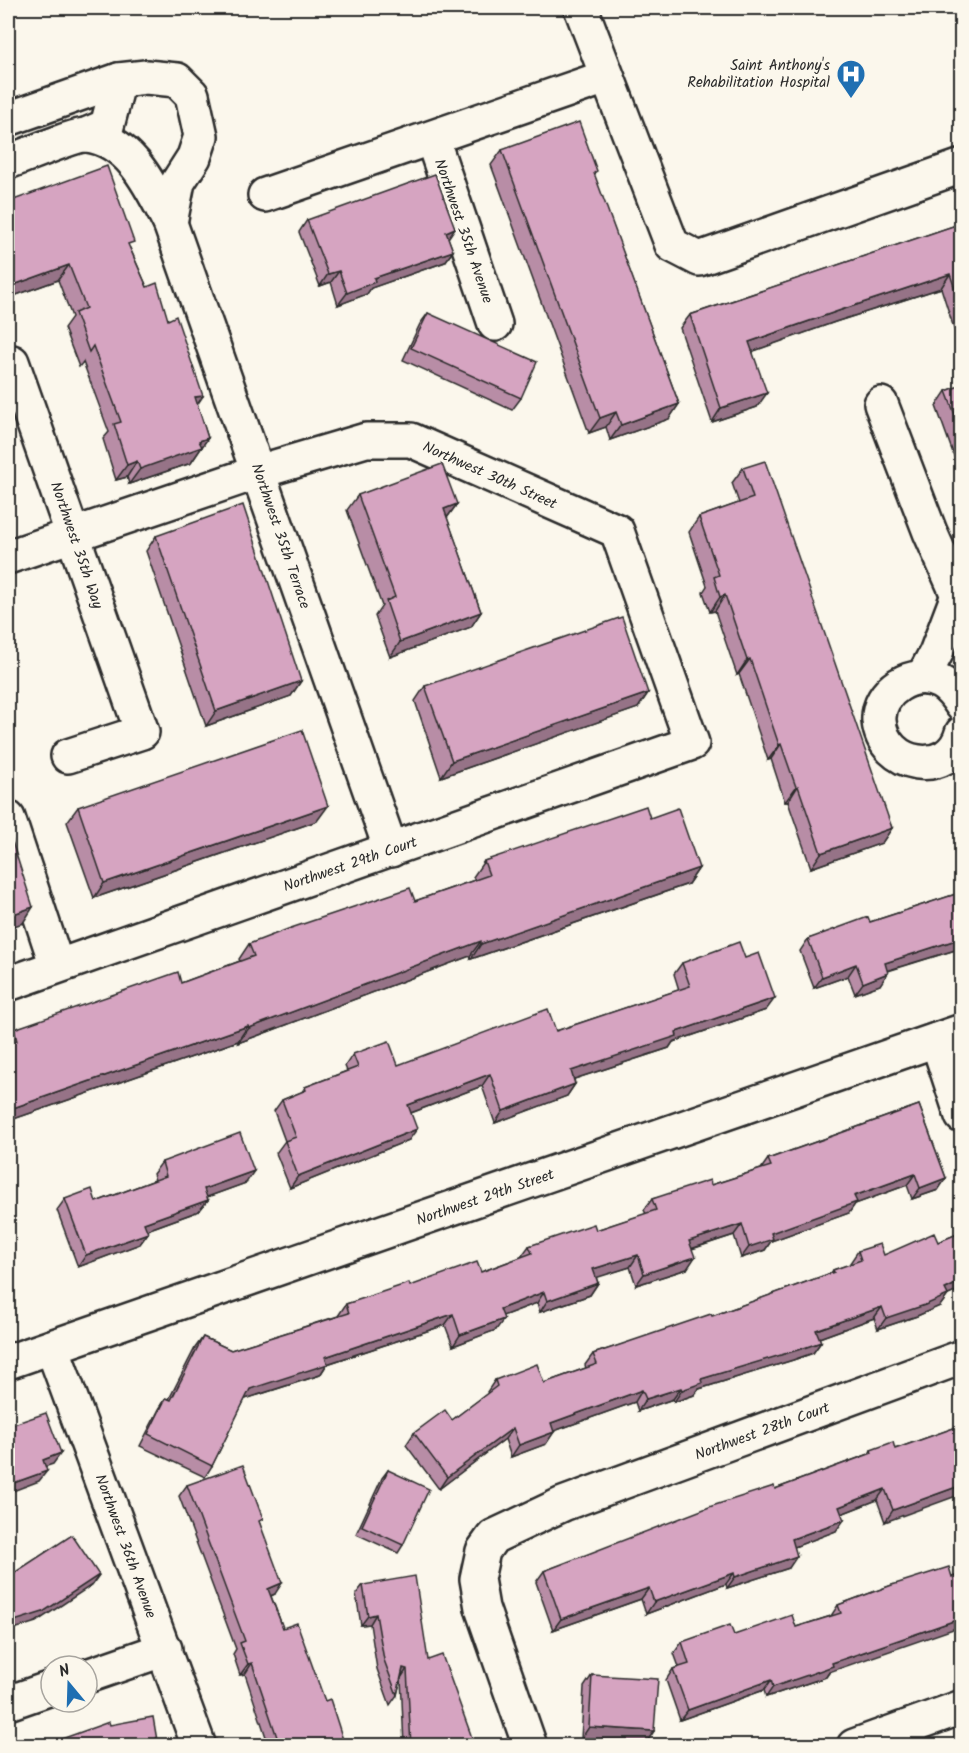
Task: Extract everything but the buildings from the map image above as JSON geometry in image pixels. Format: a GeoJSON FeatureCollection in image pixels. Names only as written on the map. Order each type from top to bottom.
{"type":"FeatureCollection","features":[{"type":"Feature","properties":{"kind":"street"},"geometry":{"type":"LineString","coordinates":[[581,8],[672,245],[699,259],[962,166]]}},
{"type":"Feature","properties":{"kind":"street"},"geometry":{"type":"LineString","coordinates":[[8,119],[119,80],[146,77],[177,80],[192,95],[201,136],[194,157],[178,182],[170,223]]}},
{"type":"Feature","properties":{"kind":"street"},"geometry":{"type":"LineString","coordinates":[[265,195],[606,77]]}},
{"type":"Feature","properties":{"kind":"street"},"geometry":{"type":"LineString","coordinates":[[8,162],[107,126],[119,80]]}},
{"type":"Feature","properties":{"kind":"street","name":"Northwest 35th Terrace"},"geometry":{"type":"LineString","coordinates":[[86,135],[112,144],[143,171],[170,223],[391,850]]}},
{"type":"Feature","properties":{"kind":"street","name":"Northwest 35th Avenue"},"geometry":{"type":"LineString","coordinates":[[432,138],[495,324]]}},
{"type":"Feature","properties":{"kind":"street","name":"Northwest 35th Way"},"geometry":{"type":"LineString","coordinates":[[8,363],[12,362],[142,732],[68,756]]}},
{"type":"Feature","properties":{"kind":"street"},"geometry":{"type":"LineString","coordinates":[[881,404],[930,532],[960,595],[923,677]]}},
{"type":"Feature","properties":{"kind":"street","name":"Northwest 30th Street"},"geometry":{"type":"LineString","coordinates":[[8,557],[258,472],[366,440],[411,440],[617,531],[693,743]]}},
{"type":"Feature","properties":{"kind":"street"},"geometry":{"type":"LineString","coordinates":[[962,705],[953,691],[940,681],[923,677],[907,680],[892,688],[882,702],[878,718],[881,735],[890,749],[903,759],[919,763],[936,761],[950,752],[962,734]]}},
{"type":"Feature","properties":{"kind":"street","name":"Northwest 29th Court"},"geometry":{"type":"LineString","coordinates":[[8,984],[693,743]]}},
{"type":"Feature","properties":{"kind":"street"},"geometry":{"type":"LineString","coordinates":[[8,818],[57,966]]}},
{"type":"Feature","properties":{"kind":"street"},"geometry":{"type":"LineString","coordinates":[[949,1036],[962,1116]]}},
{"type":"Feature","properties":{"kind":"street","name":"Northwest 29th Street"},"geometry":{"type":"LineString","coordinates":[[8,1362],[949,1036]]}},
{"type":"Feature","properties":{"kind":"street","name":"Northwest 36th Avenue"},"geometry":{"type":"LineString","coordinates":[[52,1347],[200,1746]]}},
{"type":"Feature","properties":{"kind":"street","name":"Northwest 28th Court"},"geometry":{"type":"LineString","coordinates":[[530,1746],[482,1608],[477,1579],[483,1551],[493,1537],[563,1504],[962,1358]]}},
{"type":"Feature","properties":{"kind":"street"},"geometry":{"type":"LineString","coordinates":[[99,1672],[165,1649]]}},
{"type":"Feature","properties":{"kind":"street"},"geometry":{"type":"LineString","coordinates":[[8,1703],[39,1692]]}},
{"type":"Feature","properties":{"kind":"street"},"geometry":{"type":"LineString","coordinates":[[854,1746],[962,1707]]}},
{"type":"Feature","properties":{"kind":"place","name":"Saint Anthony's Rehabilitation Hospital"},"geometry":{"type":"Point","coordinates":[851,100]}}]}
